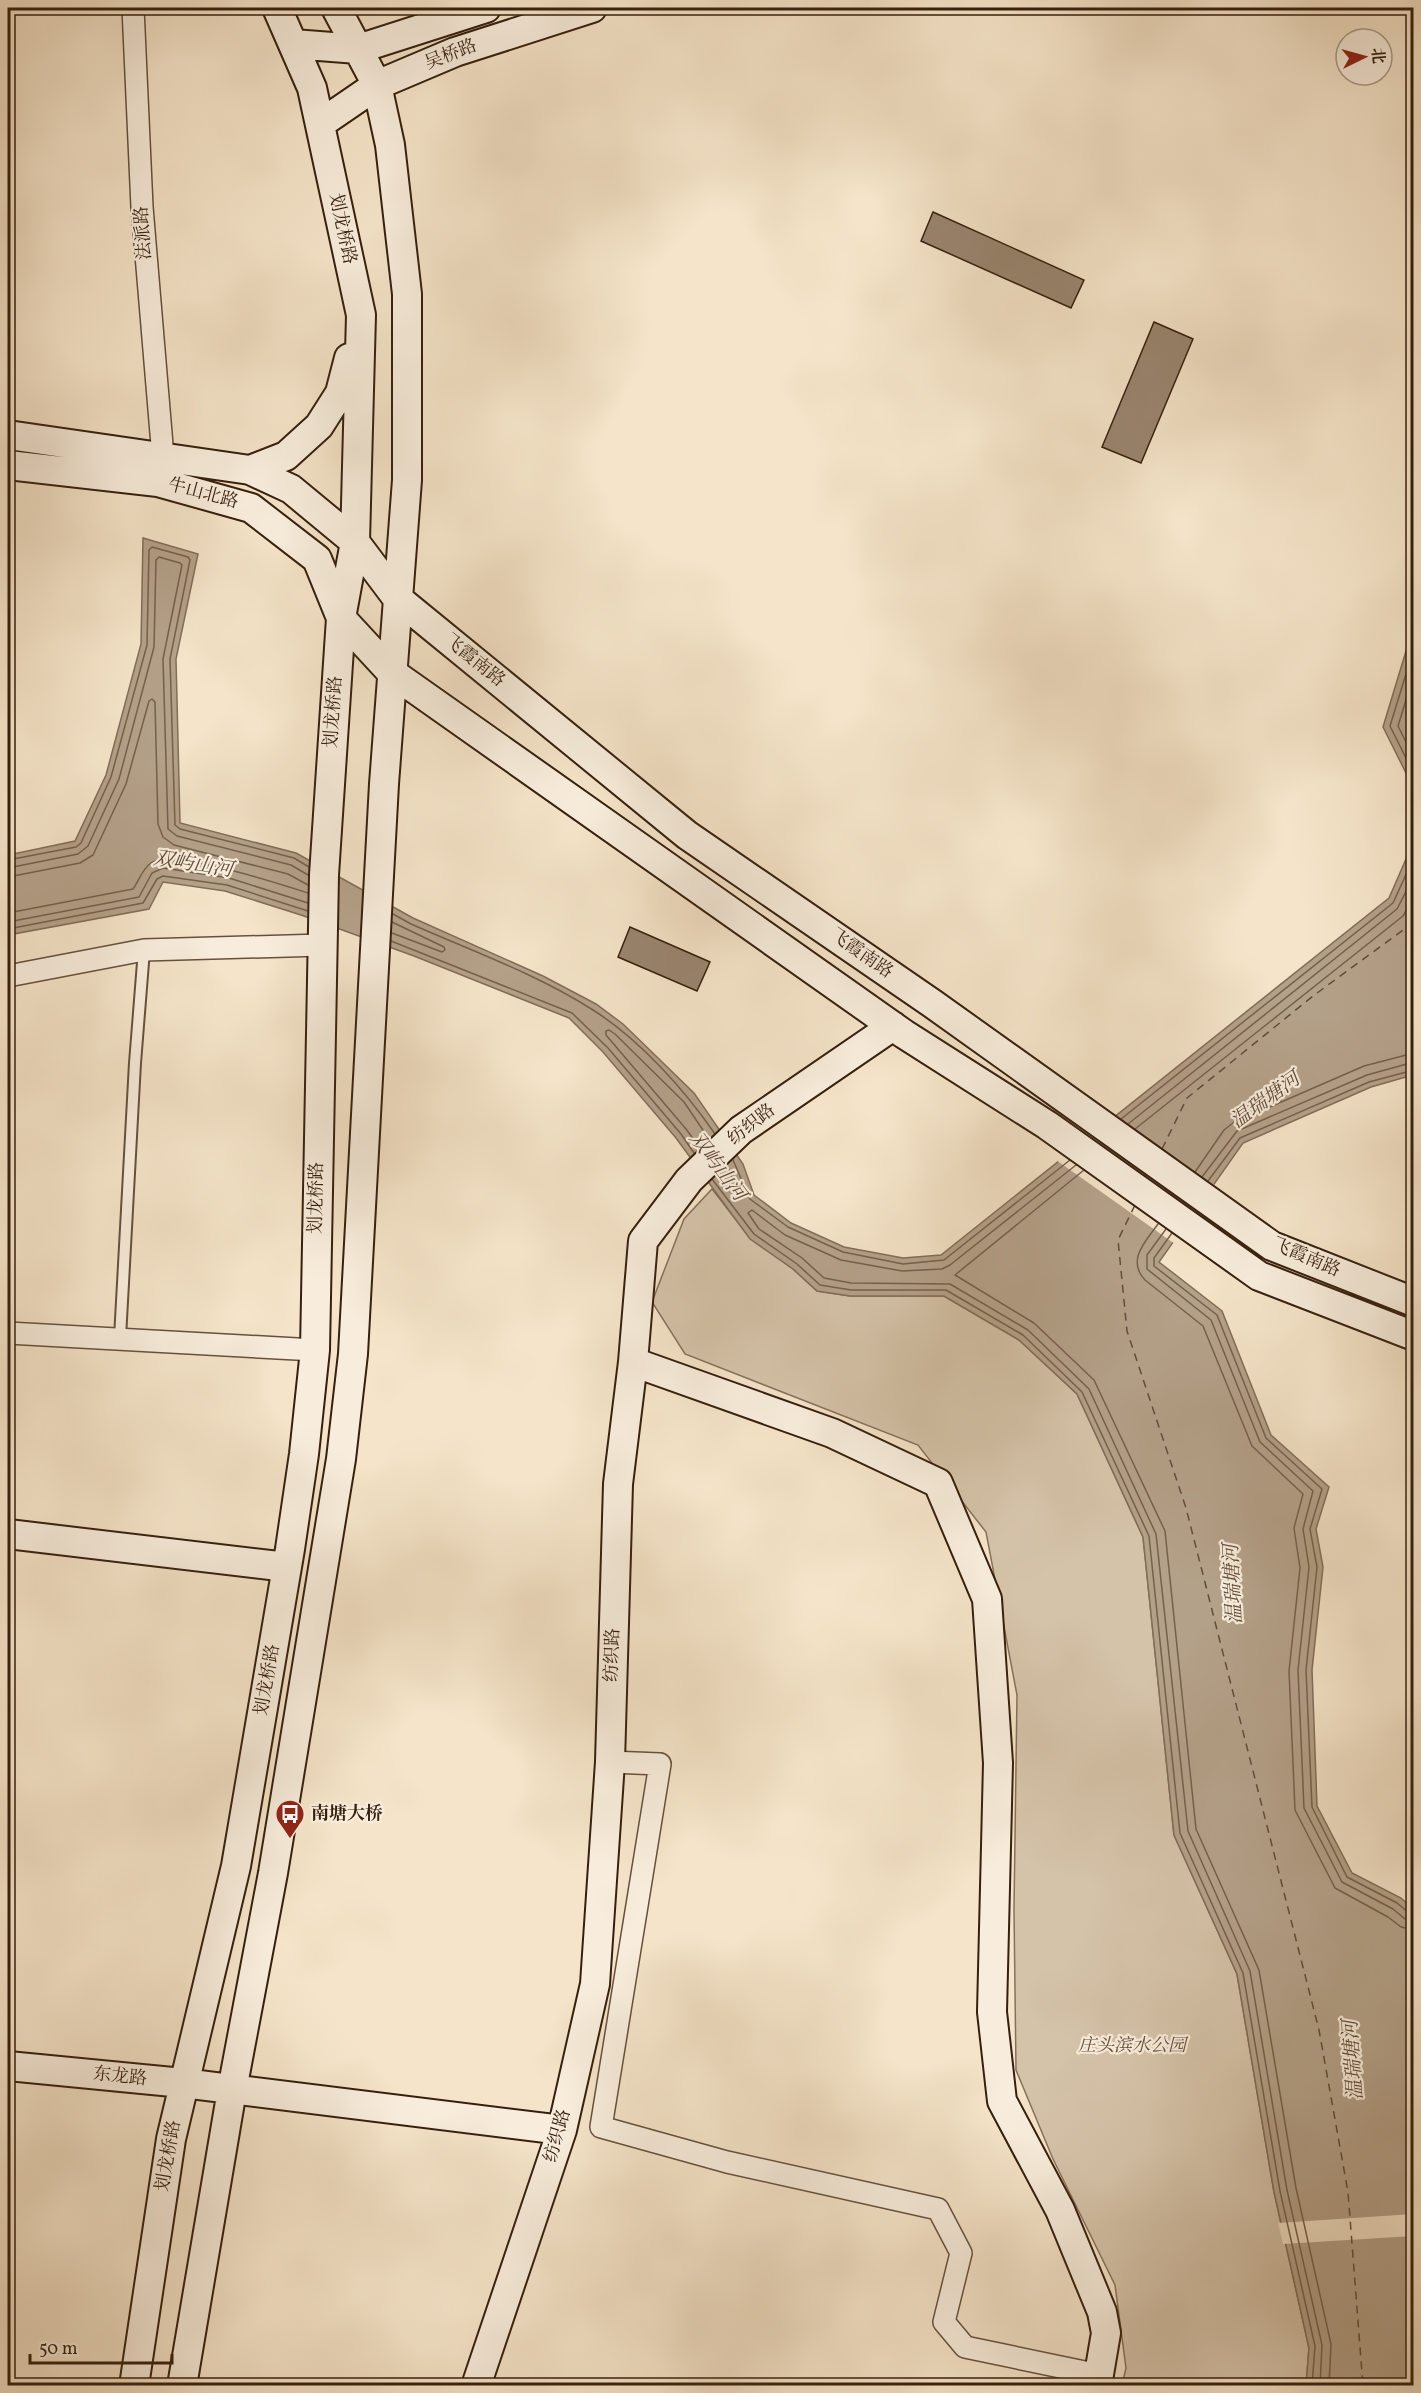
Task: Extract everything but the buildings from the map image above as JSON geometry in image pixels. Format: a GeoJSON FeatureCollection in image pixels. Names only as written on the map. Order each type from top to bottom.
{"type":"FeatureCollection","features":[{"type":"Feature","properties":{"kind":"main road","name":"划龙桥路"},"geometry":{"type":"LineString","coordinates":[[134,2385],[171,2139],[236,1866],[287,1567],[304,1454],[315,1350],[324,875],[341,618],[355,542],[361,315],[312,88],[277,8]]}},
{"type":"Feature","properties":{"kind":"main road","name":"划龙桥路"},"geometry":{"type":"LineString","coordinates":[[182,2385],[232,2090],[273,1873],[343,1447],[355,1318],[391,672],[407,480],[407,294],[390,145],[377,85],[336,8]]}},
{"type":"Feature","properties":{"kind":"main road","name":"吴桥路"},"geometry":{"type":"LineString","coordinates":[[293,44],[358,49],[486,8]]}},
{"type":"Feature","properties":{"kind":"main road","name":"吴桥路"},"geometry":{"type":"LineString","coordinates":[[320,124],[377,85],[455,52],[592,8]]}},
{"type":"Feature","properties":{"kind":"main road"},"geometry":{"type":"LineString","coordinates":[[250,470],[286,456],[319,426],[340,393],[361,315]]}},
{"type":"Feature","properties":{"kind":"main road","name":"牛山北路"},"geometry":{"type":"LineString","coordinates":[[8,435],[250,470],[291,489],[355,542]]}},
{"type":"Feature","properties":{"kind":"main road","name":"牛山北路"},"geometry":{"type":"LineString","coordinates":[[8,465],[158,482],[251,508],[317,559],[341,618]]}},
{"type":"Feature","properties":{"kind":"main road","name":"飞霞南路"},"geometry":{"type":"LineString","coordinates":[[355,542],[397,598],[687,834],[1063,1096],[1272,1246],[1413,1302]]}},
{"type":"Feature","properties":{"kind":"main road","name":"飞霞南路"},"geometry":{"type":"LineString","coordinates":[[341,618],[391,672],[893,1026],[1047,1125],[1259,1276],[1413,1336]]}},
{"type":"Feature","properties":{"kind":"main road","name":"纺织路"},"geometry":{"type":"LineString","coordinates":[[476,2385],[562,2130],[595,1984],[610,1762],[618,1484],[633,1362],[642,1241],[689,1180],[741,1130],[893,1026]]}},
{"type":"Feature","properties":{"kind":"main road"},"geometry":{"type":"LineString","coordinates":[[633,1362],[832,1433],[938,1484],[987,1599],[998,1763],[992,2012],[1002,2101],[1060,2210],[1102,2312],[1106,2333],[1098,2380]]}},
{"type":"Feature","properties":{"kind":"main road"},"geometry":{"type":"LineString","coordinates":[[8,1534],[287,1567]]}},
{"type":"Feature","properties":{"kind":"main road","name":"东龙路"},"geometry":{"type":"LineString","coordinates":[[8,2066],[183,2083],[562,2130]]}},
{"type":"Feature","properties":{"kind":"street","name":"法派路"},"geometry":{"type":"LineString","coordinates":[[133,8],[142,207],[163,458]]}},
{"type":"Feature","properties":{"kind":"street"},"geometry":{"type":"LineString","coordinates":[[8,976],[144,950],[322,945]]}},
{"type":"Feature","properties":{"kind":"street"},"geometry":{"type":"LineString","coordinates":[[8,1333],[315,1350]]}},
{"type":"Feature","properties":{"kind":"street"},"geometry":{"type":"LineString","coordinates":[[610,1762],[660,1764],[601,2127],[728,2162],[938,2209],[961,2253],[944,2322],[965,2347],[1098,2380]]}},
{"type":"Feature","properties":{"kind":"lane"},"geometry":{"type":"LineString","coordinates":[[120,1338],[144,950]]}},
{"type":"Feature","properties":{"kind":"green space","name":"庄头滨水公园"},"geometry":{"type":"Polygon","coordinates":[[[712,1189],[750,1238],[793,1269],[817,1291],[850,1296],[944,1296],[1019,1340],[1077,1394],[1143,1537],[1174,1835],[1237,1974],[1274,2192],[1309,2348],[1306,2385],[1122,2385],[1126,2368],[1115,2285],[1053,2159],[1016,2070],[1014,1909],[1017,1695],[986,1532],[918,1445],[685,1354],[652,1302],[684,1219],[712,1189]]]}},
{"type":"Feature","properties":{"kind":"water"},"geometry":{"type":"Polygon","coordinates":[[[143,538],[198,554],[176,659],[180,823],[296,853],[413,918],[543,976],[596,1004],[623,1024],[694,1093],[743,1164],[754,1195],[791,1223],[844,1247],[903,1258],[941,1255],[1389,898],[1413,843],[1413,1075],[1371,1087],[1243,1143],[1159,1262],[1222,1311],[1271,1435],[1329,1487],[1316,1529],[1323,1567],[1312,1670],[1317,1806],[1352,1873],[1401,1898],[1413,1909],[1414,2124],[1411,2129],[1414,2130],[1413,2385],[1306,2385],[1309,2348],[1274,2192],[1237,1974],[1174,1835],[1143,1537],[1077,1394],[1019,1340],[944,1296],[850,1296],[817,1291],[793,1269],[750,1239],[676,1138],[603,1052],[569,1018],[414,956],[301,915],[225,891],[163,882],[149,909],[8,935],[8,855],[75,841],[106,775],[141,644],[143,538]]]}},
{"type":"Feature","properties":{"kind":"water"},"geometry":{"type":"Polygon","coordinates":[[[1413,628],[1413,787],[1383,727],[1413,628]]]}},
{"type":"Feature","properties":{"kind":"pier"},"geometry":{"type":"Polygon","coordinates":[[[1112,1115],[1216,1186],[1175,1244],[1056,1160],[1112,1115]]]}},
{"type":"Feature","properties":{"kind":"pier"},"geometry":{"type":"Polygon","coordinates":[[[1413,2214],[1413,2236],[1283,2244],[1278,2223],[1413,2214]]]}},
{"type":"Feature","properties":{"kind":"ferry route"},"geometry":{"type":"LineString","coordinates":[[1162,1149],[1187,1098],[1313,996],[1414,922]]}},
{"type":"Feature","properties":{"kind":"ferry route"},"geometry":{"type":"LineString","coordinates":[[1135,1205],[1118,1240],[1127,1331],[1186,1508],[1319,2030],[1348,2192],[1363,2386]]}},
{"type":"Feature","properties":{"kind":"place","name":"南塘大桥"},"geometry":{"type":"Point","coordinates":[290,1840]}},
{"type":"Feature","properties":{"kind":"water label","name":"双屿山河"},"geometry":{"type":"Point","coordinates":[193,865]}},
{"type":"Feature","properties":{"kind":"water label","name":"温瑞塘河"},"geometry":{"type":"Point","coordinates":[1266,1101]}},
{"type":"Feature","properties":{"kind":"water label","name":"双屿山河"},"geometry":{"type":"Point","coordinates":[717,1167]}},
{"type":"Feature","properties":{"kind":"water label","name":"温瑞塘河"},"geometry":{"type":"Point","coordinates":[1234,1584]}},
{"type":"Feature","properties":{"kind":"water label","name":"温瑞塘河"},"geometry":{"type":"Point","coordinates":[1354,2060]}}]}
